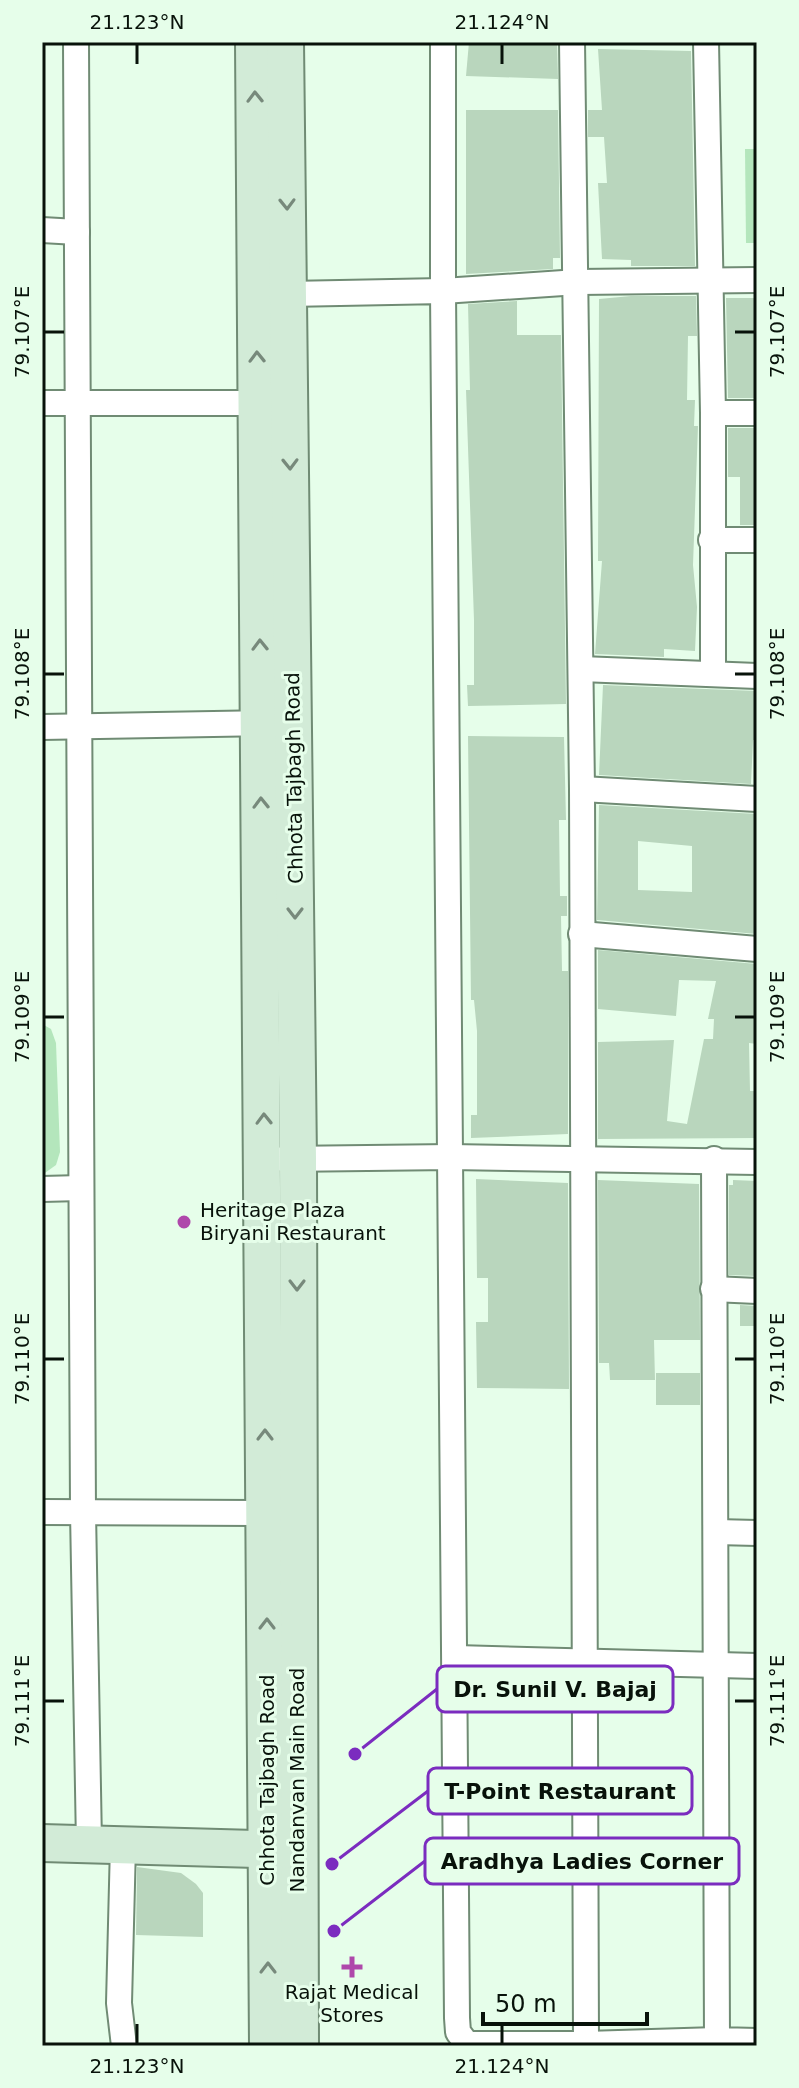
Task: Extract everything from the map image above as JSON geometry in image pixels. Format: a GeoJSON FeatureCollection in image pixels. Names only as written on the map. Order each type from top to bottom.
{"type":"FeatureCollection","features":[{"type":"Feature","properties":{"kind":"main road"},"geometry":{"type":"LineString","coordinates":[[254,42],[257,403],[277,723]]}},
{"type":"Feature","properties":{"kind":"main road","name":"Chhota Tajbagh Road"},"geometry":{"type":"LineString","coordinates":[[281,1514],[277,723],[288,294],[285,42]]}},
{"type":"Feature","properties":{"kind":"main road","name":"Nandanvan Main Road"},"geometry":{"type":"LineString","coordinates":[[281,1514],[282,1849],[300,2046]]}},
{"type":"Feature","properties":{"kind":"main road"},"geometry":{"type":"LineString","coordinates":[[42,1843],[282,1849]]}},
{"type":"Feature","properties":{"kind":"main road","name":"Chhota Tajbagh Road"},"geometry":{"type":"LineString","coordinates":[[268,2046],[282,1849]]}},
{"type":"Feature","properties":{"kind":"street"},"geometry":{"type":"LineString","coordinates":[[76,42],[83,1512],[106,1844],[124,2046]]}},
{"type":"Feature","properties":{"kind":"street"},"geometry":{"type":"LineString","coordinates":[[443,42],[458,2032],[467,2044],[525,2046],[757,2041]]}},
{"type":"Feature","properties":{"kind":"street"},"geometry":{"type":"LineString","coordinates":[[572,42],[578,282],[582,789],[586,2044]]}},
{"type":"Feature","properties":{"kind":"street"},"geometry":{"type":"LineString","coordinates":[[706,42],[712,279],[713,673]]}},
{"type":"Feature","properties":{"kind":"street"},"geometry":{"type":"LineString","coordinates":[[42,230],[77,232]]}},
{"type":"Feature","properties":{"kind":"street"},"geometry":{"type":"LineString","coordinates":[[288,294],[443,291],[578,282],[757,280]]}},
{"type":"Feature","properties":{"kind":"street"},"geometry":{"type":"LineString","coordinates":[[42,403],[257,403]]}},
{"type":"Feature","properties":{"kind":"street"},"geometry":{"type":"LineString","coordinates":[[713,413],[757,413]]}},
{"type":"Feature","properties":{"kind":"street"},"geometry":{"type":"LineString","coordinates":[[711,540],[757,540]]}},
{"type":"Feature","properties":{"kind":"street"},"geometry":{"type":"LineString","coordinates":[[581,669],[757,676]]}},
{"type":"Feature","properties":{"kind":"street"},"geometry":{"type":"LineString","coordinates":[[42,727],[277,723]]}},
{"type":"Feature","properties":{"kind":"street"},"geometry":{"type":"LineString","coordinates":[[582,789],[757,799]]}},
{"type":"Feature","properties":{"kind":"street"},"geometry":{"type":"LineString","coordinates":[[581,934],[757,949]]}},
{"type":"Feature","properties":{"kind":"street"},"geometry":{"type":"LineString","coordinates":[[281,1159],[451,1157],[757,1162]]}},
{"type":"Feature","properties":{"kind":"street"},"geometry":{"type":"LineString","coordinates":[[714,1159],[716,1532],[713,1664],[717,2043]]}},
{"type":"Feature","properties":{"kind":"street"},"geometry":{"type":"LineString","coordinates":[[42,1189],[81,1188]]}},
{"type":"Feature","properties":{"kind":"street"},"geometry":{"type":"LineString","coordinates":[[713,1289],[757,1291]]}},
{"type":"Feature","properties":{"kind":"street"},"geometry":{"type":"LineString","coordinates":[[42,1512],[281,1514]]}},
{"type":"Feature","properties":{"kind":"street"},"geometry":{"type":"LineString","coordinates":[[716,1532],[757,1533]]}},
{"type":"Feature","properties":{"kind":"street"},"geometry":{"type":"LineString","coordinates":[[456,1658],[757,1666]]}},
{"type":"Feature","properties":{"kind":"green space"},"geometry":{"type":"Polygon","coordinates":[[[745,149],[757,149],[757,243],[746,243],[745,149]]]}},
{"type":"Feature","properties":{"kind":"green space"},"geometry":{"type":"Polygon","coordinates":[[[42,1024],[51,1029],[56,1043],[60,1152],[56,1165],[42,1175],[42,1024]]]}},
{"type":"Feature","properties":{"kind":"building"},"geometry":{"type":"Polygon","coordinates":[[[469,42],[557,42],[558,79],[466,76],[469,42]]]}},
{"type":"Feature","properties":{"kind":"building"},"geometry":{"type":"Polygon","coordinates":[[[598,49],[691,51],[695,266],[631,266],[631,260],[602,259],[598,183],[607,183],[604,137],[588,137],[588,110],[602,110],[598,49]]]}},
{"type":"Feature","properties":{"kind":"building"},"geometry":{"type":"Polygon","coordinates":[[[466,110],[558,110],[560,258],[553,258],[553,269],[466,274],[466,110]]]}},
{"type":"Feature","properties":{"kind":"building"},"geometry":{"type":"Polygon","coordinates":[[[696,296],[697,336],[688,336],[687,400],[695,400],[694,426],[698,426],[693,565],[697,607],[695,651],[664,649],[664,657],[595,654],[602,561],[598,561],[599,299],[696,296]]]}},
{"type":"Feature","properties":{"kind":"building"},"geometry":{"type":"Polygon","coordinates":[[[726,298],[757,298],[757,398],[728,398],[726,298]]]}},
{"type":"Feature","properties":{"kind":"building"},"geometry":{"type":"Polygon","coordinates":[[[517,301],[517,335],[561,335],[566,704],[468,706],[467,685],[474,685],[474,620],[466,390],[470,390],[468,304],[517,301]]]}},
{"type":"Feature","properties":{"kind":"building"},"geometry":{"type":"Polygon","coordinates":[[[728,428],[757,428],[757,525],[740,525],[740,477],[728,477],[728,428]]]}},
{"type":"Feature","properties":{"kind":"building"},"geometry":{"type":"Polygon","coordinates":[[[603,685],[757,691],[757,740],[753,740],[751,784],[599,775],[603,685]]]}},
{"type":"Feature","properties":{"kind":"building"},"geometry":{"type":"Polygon","coordinates":[[[468,736],[564,737],[566,820],[559,820],[560,896],[567,896],[567,916],[561,916],[562,971],[568,971],[568,1134],[471,1138],[471,1115],[477,1115],[477,1031],[474,1000],[471,1000],[468,736]]]}},
{"type":"Feature","properties":{"kind":"building"},"geometry":{"type":"Polygon","coordinates":[[[599,805],[757,814],[757,934],[597,920],[599,805]],[[638,841],[638,890],[692,892],[692,846],[638,841]]]}},
{"type":"Feature","properties":{"kind":"building"},"geometry":{"type":"Polygon","coordinates":[[[598,950],[757,964],[757,1044],[749,1043],[750,1091],[757,1091],[757,1138],[598,1139],[598,1042],[674,1040],[667,1121],[687,1124],[704,1039],[713,1039],[714,1019],[708,1019],[716,981],[679,980],[676,1016],[598,1009],[598,950]]]}},
{"type":"Feature","properties":{"kind":"building"},"geometry":{"type":"Polygon","coordinates":[[[476,1179],[568,1183],[569,1389],[477,1388],[476,1322],[488,1322],[488,1278],[477,1278],[476,1179]]]}},
{"type":"Feature","properties":{"kind":"building"},"geometry":{"type":"Polygon","coordinates":[[[598,1180],[699,1184],[700,1340],[654,1340],[655,1380],[610,1380],[609,1363],[599,1363],[598,1180]]]}},
{"type":"Feature","properties":{"kind":"building"},"geometry":{"type":"Polygon","coordinates":[[[733,1180],[757,1181],[757,1276],[729,1275],[729,1185],[733,1185],[733,1180]]]}},
{"type":"Feature","properties":{"kind":"building"},"geometry":{"type":"Polygon","coordinates":[[[740,1305],[757,1306],[757,1326],[740,1326],[740,1305]]]}},
{"type":"Feature","properties":{"kind":"building"},"geometry":{"type":"Polygon","coordinates":[[[656,1373],[700,1373],[700,1405],[656,1405],[656,1373]]]}},
{"type":"Feature","properties":{"kind":"building"},"geometry":{"type":"Polygon","coordinates":[[[137,1867],[181,1873],[196,1884],[203,1893],[203,1937],[136,1935],[137,1867]]]}},
{"type":"Feature","properties":{"kind":"place","name":"Heritage Plaza Biryani Restaurant"},"geometry":{"type":"Point","coordinates":[184,1222]}},
{"type":"Feature","properties":{"kind":"place","name":"Dr. Sunil V. Bajaj"},"geometry":{"type":"Point","coordinates":[355,1754]}},
{"type":"Feature","properties":{"kind":"place","name":"T-Point Restaurant"},"geometry":{"type":"Point","coordinates":[332,1864]}},
{"type":"Feature","properties":{"kind":"place","name":"Aradhya Ladies Corner"},"geometry":{"type":"Point","coordinates":[334,1931]}},
{"type":"Feature","properties":{"kind":"place","name":"Rajat Medical Stores"},"geometry":{"type":"Point","coordinates":[352,1967]}}]}
